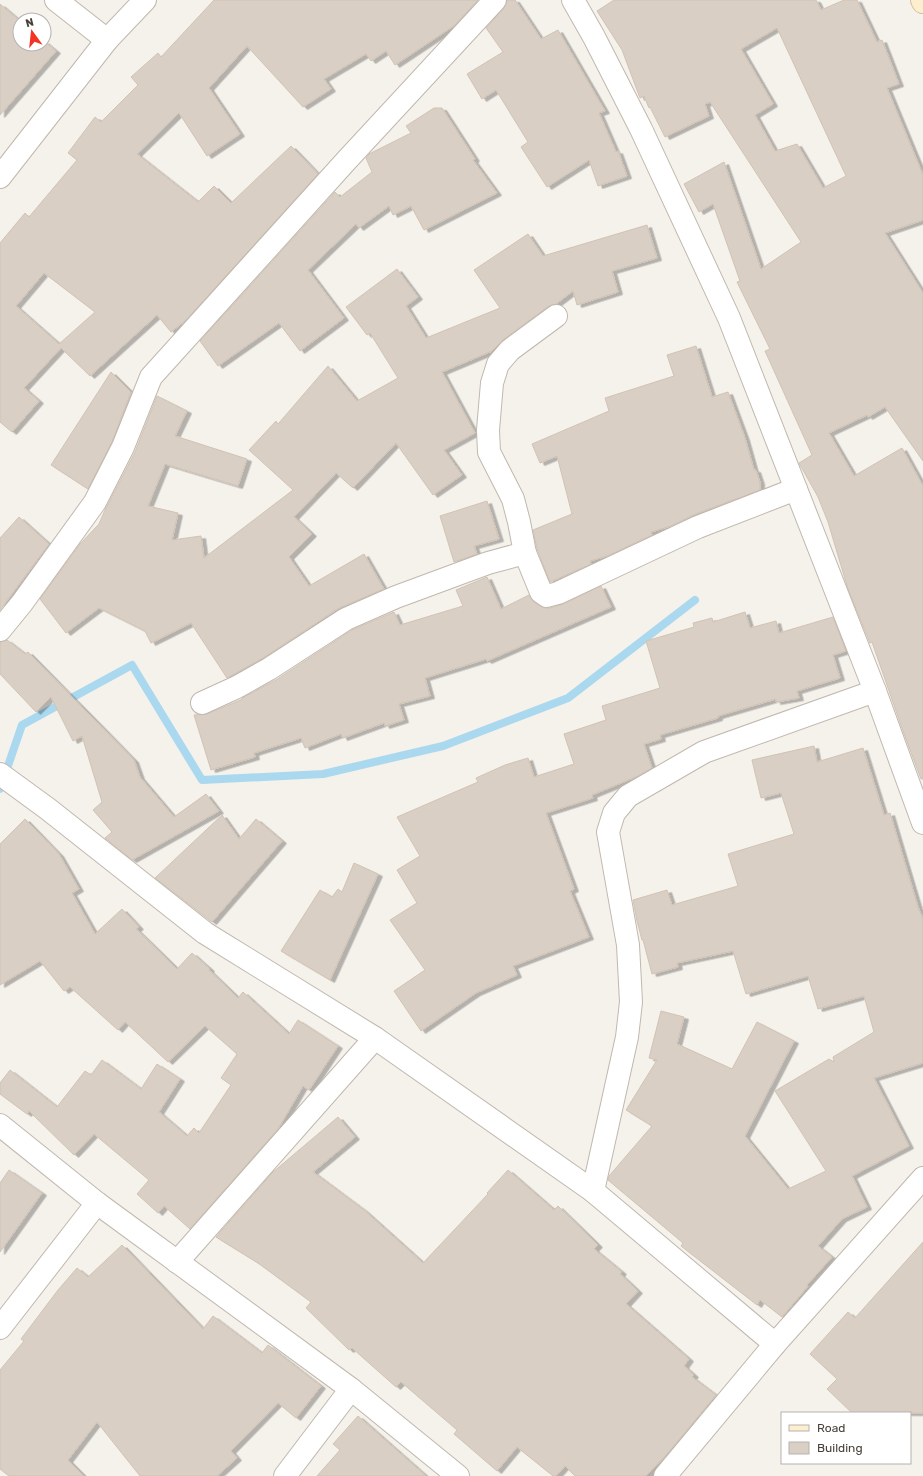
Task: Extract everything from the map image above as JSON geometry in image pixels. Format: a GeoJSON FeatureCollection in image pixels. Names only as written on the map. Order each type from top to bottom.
{"type":"FeatureCollection","features":[{"type":"Feature","properties":{"kind":"street"},"geometry":{"type":"LineString","coordinates":[[56,0],[107,40]]}},
{"type":"Feature","properties":{"kind":"street"},"geometry":{"type":"LineString","coordinates":[[0,176],[107,40],[145,0]]}},
{"type":"Feature","properties":{"kind":"street"},"geometry":{"type":"LineString","coordinates":[[0,630],[22,603],[95,502],[123,447],[150,377],[351,155],[495,0]]}},
{"type":"Feature","properties":{"kind":"street"},"geometry":{"type":"LineString","coordinates":[[574,0],[641,129],[729,318],[874,691],[923,823]]}},
{"type":"Feature","properties":{"kind":"street"},"geometry":{"type":"LineString","coordinates":[[556,316],[510,350],[498,364],[492,383],[488,430],[489,452],[512,499],[519,522],[525,553],[541,592],[548,596],[558,593],[698,527],[796,489]]}},
{"type":"Feature","properties":{"kind":"street"},"geometry":{"type":"LineString","coordinates":[[202,703],[237,687],[270,668],[346,619],[396,597],[466,571],[488,563],[525,553]]}},
{"type":"Feature","properties":{"kind":"street"},"geometry":{"type":"LineString","coordinates":[[593,1191],[626,1037],[631,1002],[628,945],[608,832],[614,813],[628,796],[704,752],[874,691]]}},
{"type":"Feature","properties":{"kind":"street"},"geometry":{"type":"LineString","coordinates":[[0,774],[48,809],[205,933],[375,1038],[593,1191],[775,1344]]}},
{"type":"Feature","properties":{"kind":"street"},"geometry":{"type":"LineString","coordinates":[[177,1262],[375,1038]]}},
{"type":"Feature","properties":{"kind":"street"},"geometry":{"type":"LineString","coordinates":[[0,1125],[97,1203],[351,1389],[458,1476]]}},
{"type":"Feature","properties":{"kind":"street"},"geometry":{"type":"LineString","coordinates":[[665,1476],[775,1344],[923,1178]]}},
{"type":"Feature","properties":{"kind":"street"},"geometry":{"type":"LineString","coordinates":[[0,1328],[97,1203]]}},
{"type":"Feature","properties":{"kind":"street"},"geometry":{"type":"LineString","coordinates":[[285,1476],[351,1389]]}},
{"type":"Feature","properties":{"kind":"building"},"geometry":{"type":"Polygon","coordinates":[[[214,0],[478,0],[455,25],[395,65],[386,51],[371,61],[366,54],[324,79],[331,89],[303,107],[247,46],[209,88],[240,134],[207,156],[179,113],[137,154],[198,202],[214,186],[231,203],[291,146],[318,174],[186,320],[171,332],[157,315],[90,376],[61,348],[24,388],[39,401],[12,432],[0,422],[0,243],[25,213],[29,217],[77,160],[68,153],[95,117],[101,122],[138,85],[131,77],[158,53],[161,57],[214,0]],[[44,273],[16,306],[59,344],[95,312],[44,273]]]}},
{"type":"Feature","properties":{"kind":"building"},"geometry":{"type":"Polygon","coordinates":[[[507,0],[515,0],[541,39],[558,30],[605,111],[599,113],[616,152],[618,151],[627,176],[598,186],[589,160],[547,187],[521,147],[528,142],[496,90],[482,99],[467,74],[503,52],[486,28],[504,8],[507,0]]]}},
{"type":"Feature","properties":{"kind":"building"},"geometry":{"type":"Polygon","coordinates":[[[614,0],[816,0],[821,10],[844,0],[857,0],[877,42],[882,40],[899,84],[887,88],[923,175],[923,220],[885,233],[923,293],[923,461],[885,407],[868,417],[867,415],[829,433],[854,476],[902,448],[923,486],[923,779],[921,779],[903,731],[872,642],[870,643],[848,589],[828,522],[818,497],[799,463],[812,455],[765,351],[770,349],[737,282],[740,281],[713,204],[699,212],[684,184],[724,162],[761,269],[801,242],[710,102],[705,104],[709,116],[665,137],[644,96],[640,98],[622,50],[597,11],[614,0]],[[777,28],[741,49],[773,104],[755,115],[775,151],[797,144],[823,188],[846,176],[777,28]]]}},
{"type":"Feature","properties":{"kind":"building"},"geometry":{"type":"Polygon","coordinates":[[[0,4],[12,14],[12,52],[52,52],[52,48],[56,51],[0,115],[0,4]]]}},
{"type":"Feature","properties":{"kind":"building"},"geometry":{"type":"Polygon","coordinates":[[[434,108],[442,108],[475,159],[473,160],[497,193],[424,230],[411,206],[393,215],[389,206],[359,228],[356,224],[308,270],[344,318],[300,351],[279,323],[218,366],[200,341],[335,192],[340,197],[372,172],[366,158],[369,154],[411,133],[406,126],[434,108]]]}},
{"type":"Feature","properties":{"kind":"building"},"geometry":{"type":"Polygon","coordinates":[[[647,225],[657,258],[612,271],[618,292],[577,305],[573,291],[556,304],[549,306],[503,340],[492,351],[442,372],[475,433],[444,450],[462,475],[433,495],[396,443],[353,488],[336,473],[294,517],[312,534],[289,557],[309,586],[364,554],[384,589],[339,608],[263,658],[227,678],[191,623],[151,643],[145,631],[99,608],[66,633],[40,599],[80,544],[99,524],[135,452],[157,396],[187,411],[175,436],[247,459],[238,486],[165,464],[148,506],[178,513],[172,540],[201,536],[204,558],[293,490],[249,450],[276,421],[278,424],[328,366],[357,401],[398,378],[370,333],[367,335],[346,307],[397,269],[418,297],[406,306],[426,338],[500,308],[474,270],[528,234],[543,256],[647,225]]]}},
{"type":"Feature","properties":{"kind":"building"},"geometry":{"type":"Polygon","coordinates":[[[696,346],[712,397],[728,392],[745,438],[754,470],[756,470],[760,482],[760,490],[693,515],[671,526],[651,532],[652,535],[607,556],[590,561],[591,564],[550,582],[537,549],[533,530],[572,514],[557,456],[540,463],[532,444],[609,411],[605,398],[674,376],[667,355],[696,346]]]}},
{"type":"Feature","properties":{"kind":"building"},"geometry":{"type":"Polygon","coordinates":[[[111,372],[131,392],[112,442],[88,489],[51,465],[111,372]]]}},
{"type":"Feature","properties":{"kind":"building"},"geometry":{"type":"Polygon","coordinates":[[[487,501],[499,539],[474,546],[477,554],[454,562],[440,516],[487,501]]]}},
{"type":"Feature","properties":{"kind":"building"},"geometry":{"type":"Polygon","coordinates":[[[19,517],[49,544],[0,610],[0,538],[19,517]]]}},
{"type":"Feature","properties":{"kind":"building"},"geometry":{"type":"Polygon","coordinates":[[[487,577],[501,609],[529,595],[534,602],[540,606],[550,608],[563,604],[601,586],[611,607],[487,661],[486,659],[425,678],[430,696],[399,704],[404,720],[385,726],[384,723],[343,738],[341,734],[305,748],[301,738],[254,753],[255,757],[211,770],[194,715],[207,714],[243,699],[242,698],[276,680],[352,630],[394,612],[400,625],[463,606],[456,590],[487,577]]]}},
{"type":"Feature","properties":{"kind":"building"},"geometry":{"type":"Polygon","coordinates":[[[745,612],[750,628],[776,621],[779,633],[833,617],[846,651],[833,655],[840,678],[797,691],[799,698],[776,702],[776,699],[660,735],[661,739],[644,744],[652,768],[638,776],[592,795],[593,798],[546,813],[574,889],[570,891],[589,937],[513,966],[517,975],[476,993],[421,1031],[394,991],[425,970],[390,920],[417,903],[397,870],[420,856],[397,817],[478,782],[476,778],[505,765],[528,758],[534,777],[574,764],[564,734],[606,720],[602,706],[660,688],[646,641],[694,627],[693,623],[712,618],[713,622],[745,612]]]}},
{"type":"Feature","properties":{"kind":"building"},"geometry":{"type":"Polygon","coordinates":[[[7,640],[25,654],[28,652],[134,760],[140,777],[174,817],[206,794],[219,811],[132,860],[105,838],[112,832],[93,810],[102,802],[82,736],[73,741],[51,697],[36,712],[0,674],[0,642],[7,640]]]}},
{"type":"Feature","properties":{"kind":"building"},"geometry":{"type":"Polygon","coordinates":[[[814,746],[817,762],[863,748],[884,815],[890,813],[918,907],[923,919],[923,1063],[874,1078],[909,1146],[852,1176],[867,1207],[842,1219],[818,1246],[832,1257],[807,1285],[808,1286],[782,1317],[760,1300],[757,1305],[681,1246],[683,1243],[608,1180],[609,1176],[652,1126],[626,1110],[657,1060],[649,1058],[661,1011],[684,1017],[677,1044],[732,1069],[757,1022],[794,1041],[745,1136],[788,1189],[826,1171],[775,1091],[829,1059],[834,1062],[833,1057],[874,1032],[864,996],[818,1009],[808,976],[746,994],[733,951],[677,963],[678,967],[652,974],[637,921],[633,900],[667,890],[672,905],[738,886],[728,854],[794,834],[781,793],[761,798],[752,760],[814,746]]]}},
{"type":"Feature","properties":{"kind":"building"},"geometry":{"type":"Polygon","coordinates":[[[222,815],[239,839],[256,819],[282,841],[212,922],[155,878],[222,815]]]}},
{"type":"Feature","properties":{"kind":"building"},"geometry":{"type":"Polygon","coordinates":[[[25,819],[59,854],[79,889],[72,893],[95,934],[122,909],[139,927],[136,929],[177,969],[192,953],[238,998],[243,992],[289,1034],[298,1020],[338,1046],[309,1090],[303,1086],[278,1129],[190,1229],[164,1206],[158,1213],[137,1194],[149,1180],[94,1134],[74,1155],[29,1111],[27,1114],[0,1094],[0,1083],[10,1070],[57,1107],[85,1071],[91,1075],[102,1060],[141,1089],[157,1064],[180,1079],[159,1112],[187,1136],[194,1128],[199,1133],[231,1085],[221,1078],[237,1054],[205,1026],[168,1062],[125,1022],[118,1030],[70,987],[64,991],[40,961],[0,985],[0,844],[25,819]]]}},
{"type":"Feature","properties":{"kind":"building"},"geometry":{"type":"Polygon","coordinates":[[[354,863],[378,874],[330,980],[281,951],[320,890],[332,897],[338,889],[342,892],[354,863]]]}},
{"type":"Feature","properties":{"kind":"building"},"geometry":{"type":"Polygon","coordinates":[[[338,1117],[355,1137],[313,1172],[364,1210],[423,1263],[488,1194],[487,1193],[508,1170],[554,1210],[558,1206],[598,1245],[594,1249],[622,1272],[620,1274],[638,1291],[626,1304],[689,1359],[684,1366],[694,1375],[692,1377],[716,1395],[667,1454],[646,1476],[575,1476],[565,1466],[556,1476],[553,1476],[517,1447],[497,1471],[454,1434],[457,1430],[401,1382],[396,1387],[352,1348],[349,1350],[306,1308],[311,1302],[258,1263],[216,1237],[272,1173],[338,1117]]]}},
{"type":"Feature","properties":{"kind":"building"},"geometry":{"type":"Polygon","coordinates":[[[9,1170],[42,1193],[0,1252],[0,1183],[9,1170]]]}},
{"type":"Feature","properties":{"kind":"building"},"geometry":{"type":"Polygon","coordinates":[[[923,1242],[923,1413],[851,1412],[827,1389],[837,1379],[810,1354],[848,1312],[855,1318],[923,1242]]]}},
{"type":"Feature","properties":{"kind":"building"},"geometry":{"type":"Polygon","coordinates":[[[122,1245],[203,1329],[213,1316],[262,1353],[268,1345],[321,1386],[296,1418],[278,1403],[231,1451],[237,1458],[217,1476],[140,1476],[97,1422],[68,1460],[84,1476],[9,1476],[0,1469],[0,1370],[24,1341],[21,1339],[58,1290],[77,1268],[88,1277],[122,1245]]]}},
{"type":"Feature","properties":{"kind":"building"},"geometry":{"type":"Polygon","coordinates":[[[358,1416],[426,1476],[317,1476],[340,1450],[333,1444],[358,1416]]]}},
{"type":"Feature","properties":{"kind":"waterway"},"geometry":{"type":"LineString","coordinates":[[0,789],[22,725],[132,665],[202,780],[323,774],[443,746],[568,698],[695,600]]}}]}
